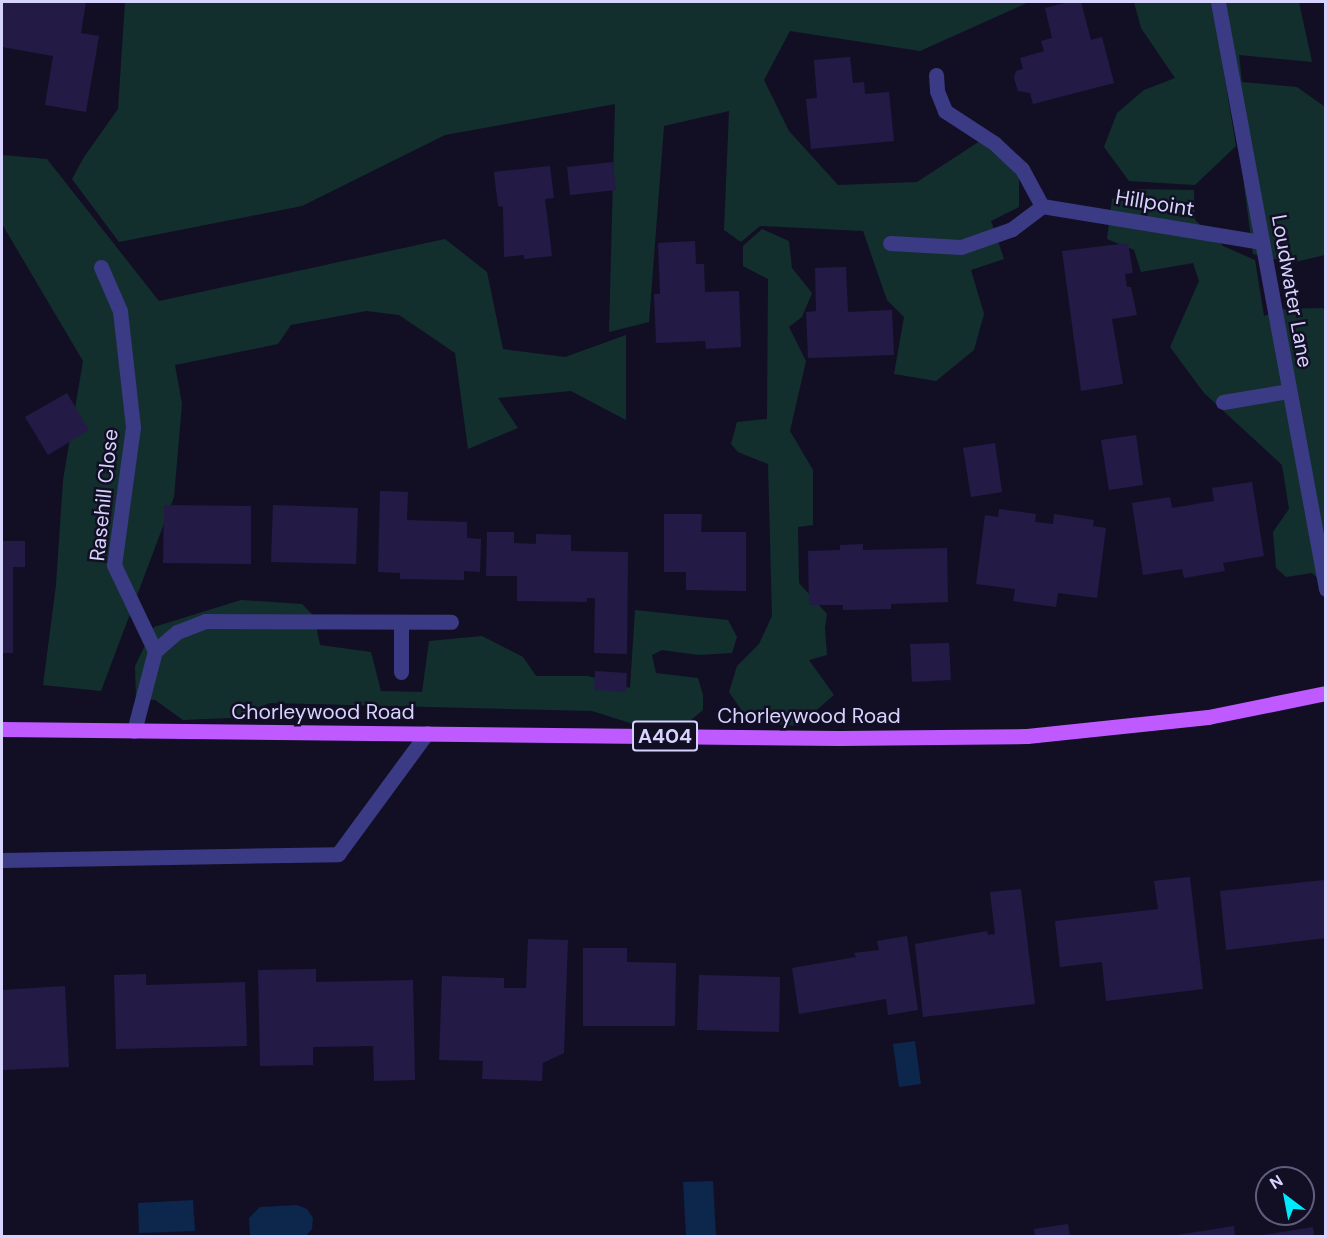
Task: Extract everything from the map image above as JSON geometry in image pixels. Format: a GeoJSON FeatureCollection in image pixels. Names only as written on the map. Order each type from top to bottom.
{"type":"FeatureCollection","features":[{"type":"Feature","properties":{"kind":"main road","name":"Chorleywood Road"},"geometry":{"type":"LineString","coordinates":[[2,729],[839,738],[1027,736],[1208,717],[1326,693]]}},
{"type":"Feature","properties":{"kind":"street","name":"Loudwater Lane"},"geometry":{"type":"LineString","coordinates":[[1218,2],[1326,589]]}},
{"type":"Feature","properties":{"kind":"street"},"geometry":{"type":"LineString","coordinates":[[890,243],[961,247],[1012,229],[1042,206],[1022,169],[994,143],[945,111],[937,91],[936,75]]}},
{"type":"Feature","properties":{"kind":"street","name":"Hillpoint"},"geometry":{"type":"LineString","coordinates":[[1042,206],[1262,242]]}},
{"type":"Feature","properties":{"kind":"street","name":"Rasehill Close"},"geometry":{"type":"LineString","coordinates":[[101,267],[120,311],[133,427],[114,565],[155,651]]}},
{"type":"Feature","properties":{"kind":"street"},"geometry":{"type":"LineString","coordinates":[[1223,402],[1289,391]]}},
{"type":"Feature","properties":{"kind":"street"},"geometry":{"type":"LineString","coordinates":[[134,731],[155,651],[177,632],[205,621],[452,622]]}},
{"type":"Feature","properties":{"kind":"street"},"geometry":{"type":"LineString","coordinates":[[401,622],[401,672]]}},
{"type":"Feature","properties":{"kind":"street"},"geometry":{"type":"LineString","coordinates":[[2,860],[338,854],[427,733]]}},
{"type":"Feature","properties":{"kind":"green space"},"geometry":{"type":"Polygon","coordinates":[[[125,2],[1029,2],[920,51],[790,31],[764,80],[789,131],[838,185],[917,182],[980,141],[1019,175],[1019,207],[991,221],[1004,259],[971,270],[984,314],[974,350],[936,381],[894,374],[904,317],[887,300],[863,231],[760,226],[741,242],[724,230],[729,111],[664,126],[649,322],[609,332],[615,104],[445,135],[302,206],[119,242],[72,179],[84,157],[118,109],[125,2]]]}},
{"type":"Feature","properties":{"kind":"green space"},"geometry":{"type":"Polygon","coordinates":[[[1134,2],[1212,2],[1236,146],[1195,185],[1129,181],[1104,147],[1117,113],[1144,90],[1175,78],[1141,28],[1134,2]]]}},
{"type":"Feature","properties":{"kind":"green space"},"geometry":{"type":"Polygon","coordinates":[[[1220,2],[1299,2],[1312,62],[1239,55],[1242,82],[1297,87],[1325,107],[1325,255],[1291,263],[1253,254],[1220,2]]]}},
{"type":"Feature","properties":{"kind":"green space"},"geometry":{"type":"Polygon","coordinates":[[[2,155],[47,159],[159,301],[445,239],[487,272],[503,349],[565,357],[626,335],[626,420],[571,391],[498,398],[518,428],[468,449],[455,353],[399,315],[366,311],[291,325],[278,344],[175,365],[182,404],[174,497],[101,691],[43,685],[56,585],[63,480],[83,361],[2,224],[2,155]]]}},
{"type":"Feature","properties":{"kind":"green space"},"geometry":{"type":"Polygon","coordinates":[[[1129,189],[1194,190],[1195,220],[1223,246],[1255,260],[1264,316],[1283,309],[1323,308],[1326,314],[1325,585],[1312,573],[1286,577],[1276,568],[1273,532],[1289,509],[1282,465],[1204,393],[1170,347],[1199,281],[1193,263],[1141,272],[1134,250],[1107,239],[1112,199],[1129,189]]]}},
{"type":"Feature","properties":{"kind":"green space"},"geometry":{"type":"Polygon","coordinates":[[[762,229],[789,241],[792,268],[812,293],[802,317],[789,327],[806,361],[790,431],[813,470],[813,525],[798,527],[799,583],[827,614],[825,628],[827,655],[809,660],[834,695],[798,726],[774,724],[742,711],[729,692],[737,666],[759,644],[772,616],[768,464],[738,452],[731,444],[737,422],[767,419],[768,279],[743,266],[743,246],[762,229]]]}},
{"type":"Feature","properties":{"kind":"green space"},"geometry":{"type":"Polygon","coordinates":[[[241,600],[302,604],[314,616],[320,645],[371,652],[381,691],[422,692],[429,641],[482,636],[523,657],[536,676],[588,676],[630,688],[635,610],[728,620],[737,637],[732,653],[698,655],[662,650],[652,655],[656,673],[698,678],[703,695],[703,710],[685,725],[643,727],[592,711],[270,703],[231,718],[183,720],[155,700],[136,699],[135,666],[154,627],[241,600]]]}},
{"type":"Feature","properties":{"kind":"water"},"geometry":{"type":"Polygon","coordinates":[[[915,1041],[921,1084],[899,1087],[893,1044],[915,1041]]]}},
{"type":"Feature","properties":{"kind":"water"},"geometry":{"type":"Polygon","coordinates":[[[713,1181],[716,1236],[686,1236],[683,1182],[713,1181]]]}},
{"type":"Feature","properties":{"kind":"water"},"geometry":{"type":"Polygon","coordinates":[[[193,1200],[195,1231],[139,1233],[138,1203],[193,1200]]]}},
{"type":"Feature","properties":{"kind":"water"},"geometry":{"type":"Polygon","coordinates":[[[297,1205],[307,1209],[313,1218],[312,1229],[306,1236],[252,1236],[250,1234],[249,1218],[260,1207],[297,1205]]]}},
{"type":"Feature","properties":{"kind":"building"},"geometry":{"type":"Polygon","coordinates":[[[2,2],[86,2],[81,33],[99,36],[86,112],[45,105],[53,56],[2,47],[2,2]]]}},
{"type":"Feature","properties":{"kind":"building"},"geometry":{"type":"Polygon","coordinates":[[[1069,2],[1081,2],[1091,40],[1102,37],[1114,83],[1033,104],[1030,93],[1018,91],[1014,78],[1016,71],[1023,69],[1020,58],[1044,51],[1041,41],[1052,38],[1045,8],[1069,2]]]}},
{"type":"Feature","properties":{"kind":"building"},"geometry":{"type":"Polygon","coordinates":[[[850,57],[853,83],[864,82],[865,94],[889,92],[894,141],[811,149],[806,99],[817,98],[814,60],[850,57]]]}},
{"type":"Feature","properties":{"kind":"building"},"geometry":{"type":"Polygon","coordinates":[[[613,162],[616,190],[570,195],[567,167],[613,162]]]}},
{"type":"Feature","properties":{"kind":"building"},"geometry":{"type":"Polygon","coordinates":[[[550,166],[554,198],[545,199],[552,256],[524,259],[524,255],[504,257],[503,207],[498,206],[494,172],[550,166]]]}},
{"type":"Feature","properties":{"kind":"building"},"geometry":{"type":"Polygon","coordinates":[[[695,241],[696,264],[704,264],[705,292],[739,291],[741,347],[706,349],[705,341],[656,343],[654,294],[660,294],[658,243],[695,241]]]}},
{"type":"Feature","properties":{"kind":"building"},"geometry":{"type":"Polygon","coordinates":[[[1128,243],[1133,273],[1125,274],[1127,287],[1131,287],[1137,315],[1112,319],[1123,384],[1081,391],[1062,251],[1128,243]]]}},
{"type":"Feature","properties":{"kind":"building"},"geometry":{"type":"Polygon","coordinates":[[[846,267],[848,312],[892,310],[894,355],[808,358],[806,312],[816,311],[815,268],[846,267]]]}},
{"type":"Feature","properties":{"kind":"building"},"geometry":{"type":"Polygon","coordinates":[[[67,393],[89,430],[48,455],[25,417],[67,393]]]}},
{"type":"Feature","properties":{"kind":"building"},"geometry":{"type":"Polygon","coordinates":[[[1136,435],[1143,485],[1109,490],[1101,440],[1136,435]]]}},
{"type":"Feature","properties":{"kind":"building"},"geometry":{"type":"Polygon","coordinates":[[[995,443],[1002,492],[971,497],[963,448],[995,443]]]}},
{"type":"Feature","properties":{"kind":"building"},"geometry":{"type":"Polygon","coordinates":[[[1252,482],[1264,556],[1223,563],[1225,571],[1184,578],[1182,569],[1143,575],[1132,503],[1170,497],[1172,508],[1214,501],[1212,488],[1252,482]]]}},
{"type":"Feature","properties":{"kind":"building"},"geometry":{"type":"Polygon","coordinates":[[[380,491],[408,492],[407,520],[467,522],[467,538],[481,539],[480,572],[464,571],[464,580],[400,579],[400,573],[378,572],[380,491]]]}},
{"type":"Feature","properties":{"kind":"building"},"geometry":{"type":"Polygon","coordinates":[[[164,505],[251,506],[251,564],[163,563],[164,505]]]}},
{"type":"Feature","properties":{"kind":"building"},"geometry":{"type":"Polygon","coordinates":[[[273,505],[358,508],[356,564],[271,562],[273,505]]]}},
{"type":"Feature","properties":{"kind":"building"},"geometry":{"type":"Polygon","coordinates":[[[999,509],[1036,514],[1035,522],[1053,524],[1054,514],[1094,520],[1093,526],[1106,528],[1097,598],[1058,593],[1056,607],[1013,601],[1015,589],[976,584],[985,515],[998,517],[999,509]]]}},
{"type":"Feature","properties":{"kind":"building"},"geometry":{"type":"Polygon","coordinates":[[[664,514],[702,514],[701,532],[746,532],[746,591],[686,590],[686,572],[664,572],[664,514]]]}},
{"type":"Feature","properties":{"kind":"building"},"geometry":{"type":"Polygon","coordinates":[[[487,532],[514,532],[514,543],[536,544],[536,534],[571,535],[571,551],[628,552],[627,654],[594,653],[595,598],[587,598],[587,602],[517,601],[517,576],[486,576],[487,532]]]}},
{"type":"Feature","properties":{"kind":"building"},"geometry":{"type":"Polygon","coordinates":[[[2,541],[25,541],[25,567],[13,567],[13,653],[2,653],[2,541]]]}},
{"type":"Feature","properties":{"kind":"building"},"geometry":{"type":"Polygon","coordinates":[[[863,544],[863,550],[947,548],[948,602],[891,604],[891,609],[843,610],[843,605],[809,605],[808,551],[840,550],[840,545],[863,544]]]}},
{"type":"Feature","properties":{"kind":"building"},"geometry":{"type":"Polygon","coordinates":[[[949,643],[951,680],[912,682],[910,644],[949,643]]]}},
{"type":"Feature","properties":{"kind":"building"},"geometry":{"type":"Polygon","coordinates":[[[595,671],[627,673],[626,692],[594,690],[595,671]]]}},
{"type":"Feature","properties":{"kind":"building"},"geometry":{"type":"Polygon","coordinates":[[[1190,877],[1203,989],[1106,1001],[1102,962],[1060,967],[1055,921],[1158,909],[1154,881],[1190,877]]]}},
{"type":"Feature","properties":{"kind":"building"},"geometry":{"type":"Polygon","coordinates":[[[1324,880],[1326,938],[1226,950],[1220,891],[1324,880]]]}},
{"type":"Feature","properties":{"kind":"building"},"geometry":{"type":"Polygon","coordinates":[[[1021,889],[1035,1004],[923,1017],[915,944],[987,931],[988,935],[995,934],[990,892],[1021,889]]]}},
{"type":"Feature","properties":{"kind":"building"},"geometry":{"type":"Polygon","coordinates":[[[907,936],[918,1010],[888,1015],[886,999],[799,1014],[792,968],[856,957],[854,953],[879,950],[877,941],[907,936]]]}},
{"type":"Feature","properties":{"kind":"building"},"geometry":{"type":"Polygon","coordinates":[[[528,939],[568,940],[564,1053],[543,1063],[542,1081],[482,1079],[483,1061],[439,1060],[442,976],[504,978],[504,988],[526,988],[528,939]]]}},
{"type":"Feature","properties":{"kind":"building"},"geometry":{"type":"Polygon","coordinates":[[[583,948],[627,948],[627,962],[676,963],[675,1026],[583,1026],[583,948]]]}},
{"type":"Feature","properties":{"kind":"building"},"geometry":{"type":"Polygon","coordinates":[[[316,969],[316,982],[413,980],[415,1080],[374,1081],[373,1046],[313,1047],[313,1065],[260,1066],[258,970],[316,969]]]}},
{"type":"Feature","properties":{"kind":"building"},"geometry":{"type":"Polygon","coordinates":[[[146,974],[146,985],[245,982],[247,1046],[116,1049],[114,975],[146,974]]]}},
{"type":"Feature","properties":{"kind":"building"},"geometry":{"type":"Polygon","coordinates":[[[699,975],[780,977],[779,1032],[697,1030],[699,975]]]}},
{"type":"Feature","properties":{"kind":"building"},"geometry":{"type":"Polygon","coordinates":[[[65,986],[69,1067],[2,1070],[2,990],[65,986]]]}},
{"type":"Feature","properties":{"kind":"building"},"geometry":{"type":"Polygon","coordinates":[[[1068,1224],[1070,1236],[1035,1236],[1034,1229],[1068,1224]]]}},
{"type":"Feature","properties":{"kind":"building"},"geometry":{"type":"Polygon","coordinates":[[[1234,1226],[1235,1236],[1177,1236],[1177,1235],[1234,1226]]]}},
{"type":"Feature","properties":{"kind":"building"},"geometry":{"type":"Polygon","coordinates":[[[1313,1227],[1314,1236],[1263,1235],[1313,1227]]]}}]}
